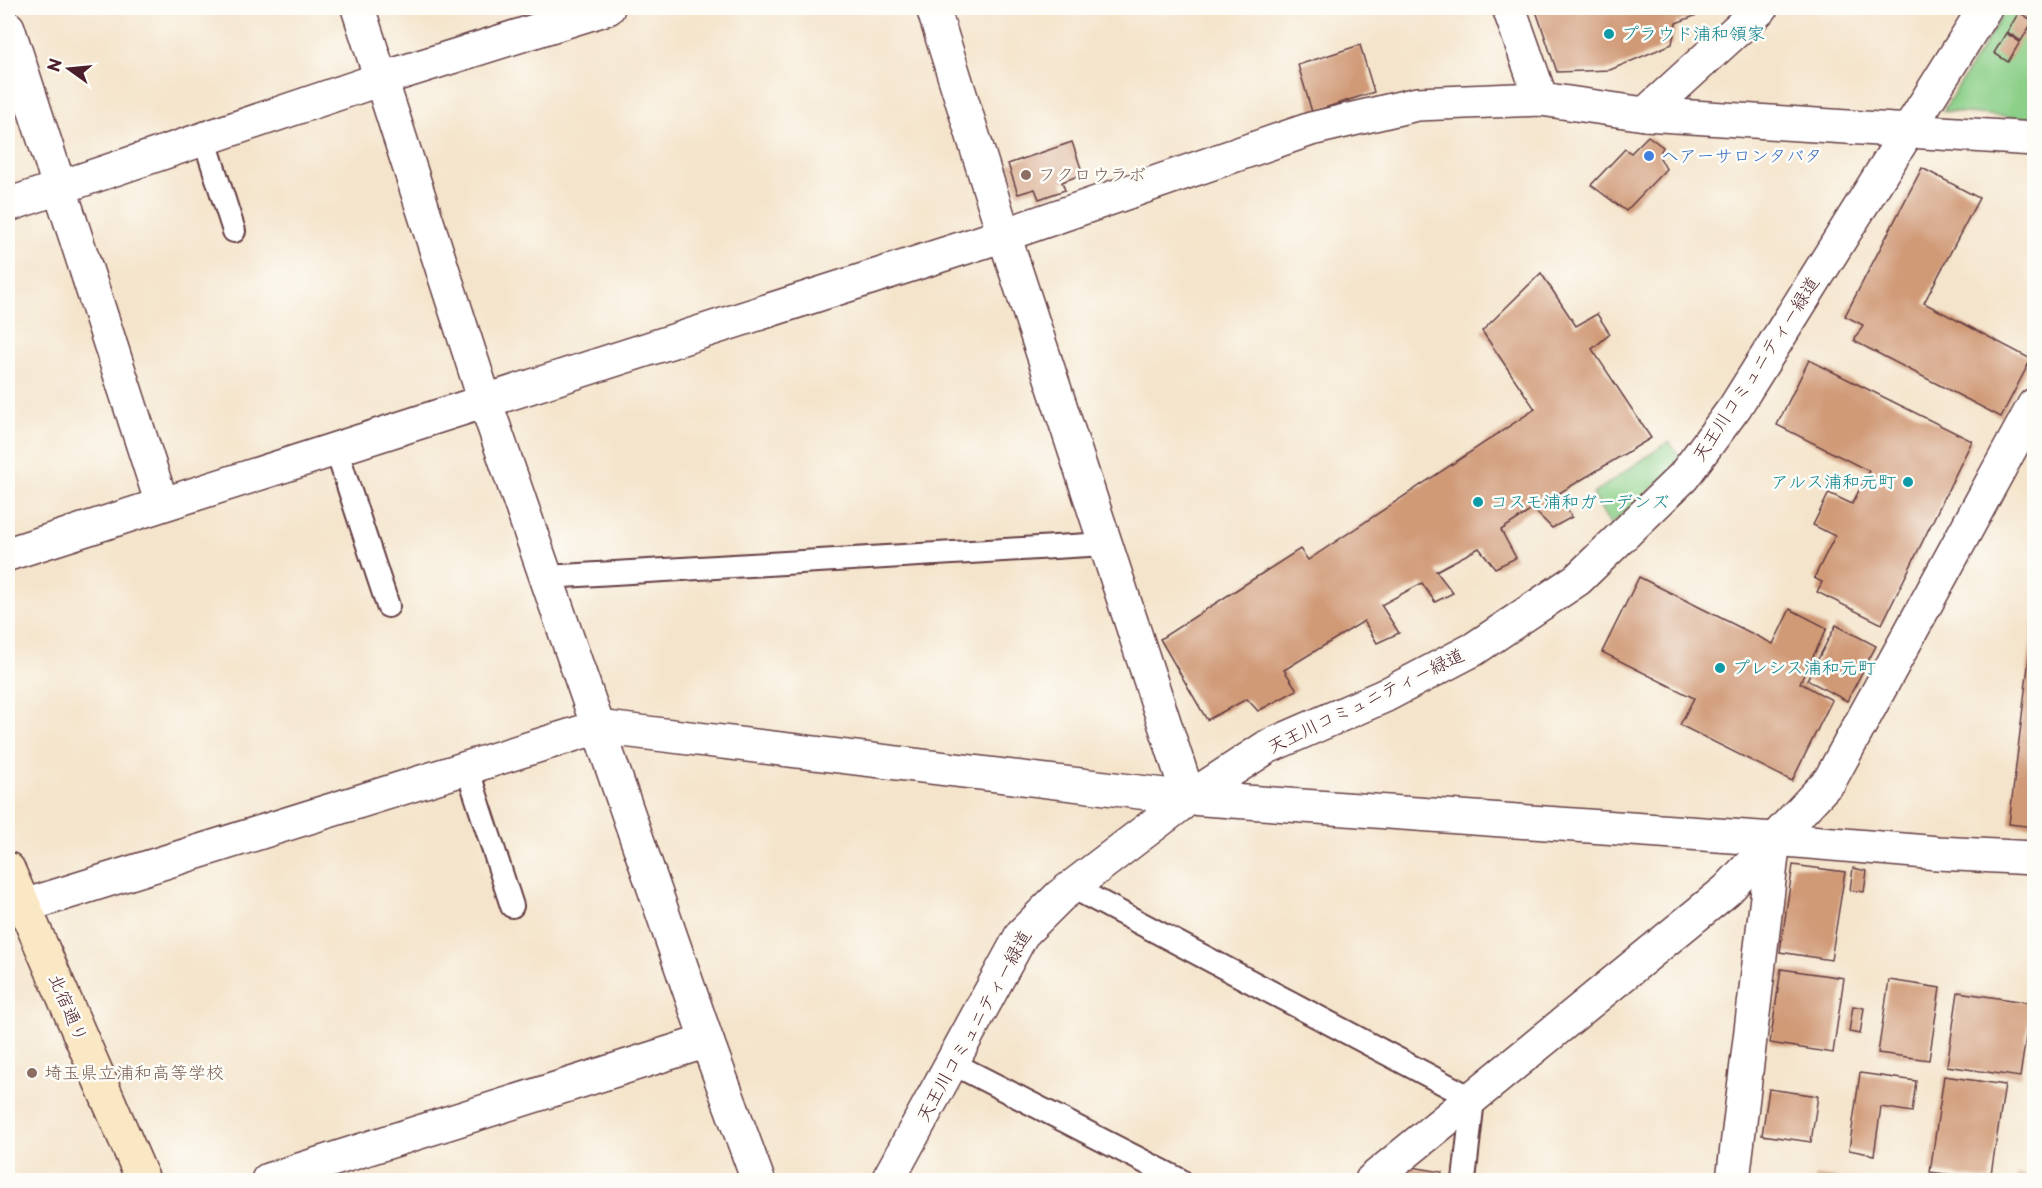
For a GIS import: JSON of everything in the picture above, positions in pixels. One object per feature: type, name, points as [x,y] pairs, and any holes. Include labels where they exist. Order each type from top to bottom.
[{"type":"street","points":[[358,8],[485,401],[707,1041],[758,1180]]},
{"type":"street","points":[[8,205],[381,78],[608,8]]},
{"type":"street","points":[[933,8],[1004,235],[1189,798]]},
{"type":"street","points":[[1509,8],[1541,99]]},
{"type":"street","points":[[1645,114],[1761,8]]},
{"type":"street","name":"天王川コミュニティー緑道","points":[[888,1180],[1022,934],[1072,887],[1189,798],[1267,747],[1384,696],[1474,649],[1578,579],[1683,477],[1722,425],[1985,8]]},
{"type":"street","points":[[8,28],[162,504]]},
{"type":"street","points":[[8,554],[1004,235],[1311,129],[1417,104],[1541,99],[1645,114],[2034,139]]},
{"type":"street","points":[[1372,1180],[1727,891],[1830,780],[2034,405]]},
{"type":"street","points":[[24,906],[598,727],[1189,798],[1774,839],[1938,853],[2034,858]]},
{"type":"street","points":[[1733,1180],[1774,839]]},
{"type":"street","name":"北宿通り","points":[[8,869],[143,1180]]},
{"type":"street","points":[[268,1180],[707,1041]]},
{"type":"lane","points":[[204,138],[234,231]]},
{"type":"lane","points":[[336,449],[388,606]]},
{"type":"lane","points":[[546,577],[1105,544]]},
{"type":"lane","points":[[467,768],[512,906]]},
{"type":"lane","points":[[1072,887],[1473,1099],[1464,1180]]},
{"type":"lane","points":[[952,1063],[1180,1180]]},
{"type":"green space","points":[[2007,8],[2034,8],[2034,119],[1943,111]]},
{"type":"green space","points":[[1668,442],[1684,461],[1610,525],[1593,494]]},
{"type":"building","name":"プラウド浦和領家","points":[[1535,8],[1709,8],[1710,10],[1676,23],[1672,44],[1610,70],[1557,72]]},
{"type":"building","points":[[2019,12],[2033,21],[2021,41],[2007,32]]},
{"type":"building","points":[[2006,33],[2020,42],[2008,62],[1994,53]]},
{"type":"building","points":[[1360,45],[1374,92],[1312,112],[1298,65]]},
{"type":"building","points":[[1648,136],[1663,147],[1659,156],[1666,169],[1626,211],[1591,185],[1625,149],[1631,153]]},
{"type":"building","points":[[1072,142],[1083,174],[1062,182],[1065,190],[1039,199],[1035,189],[1018,194],[1008,164]]},
{"type":"building","points":[[1922,168],[1979,198],[1924,303],[2031,359],[2001,417],[1854,341],[1863,325],[1845,316]]},
{"type":"building","name":"コスモ浦和ガーデンズ","points":[[1541,273],[1576,326],[1597,314],[1610,334],[1592,349],[1651,438],[1556,495],[1572,517],[1552,528],[1533,509],[1501,530],[1516,558],[1495,568],[1479,548],[1436,571],[1453,593],[1435,602],[1422,583],[1381,605],[1399,633],[1377,643],[1364,621],[1284,670],[1297,690],[1258,711],[1247,699],[1207,720],[1160,639],[1300,549],[1308,560],[1535,409],[1482,331]]},
{"type":"building","name":"アルス浦和元町","points":[[1809,360],[1972,441],[1882,624],[1817,592],[1822,582],[1814,578],[1835,536],[1813,525],[1829,493],[1852,504],[1869,471],[1777,425]]},
{"type":"building","name":"プレシス浦和元町","points":[[1639,577],[1773,644],[1790,609],[1827,628],[1800,683],[1832,700],[1792,781],[1680,725],[1694,698],[1602,652]]},
{"type":"building","points":[[2034,624],[2034,827],[2009,824]]},
{"type":"building","points":[[1836,625],[1876,646],[1847,701],[1807,680]]},
{"type":"building","points":[[1793,865],[1845,872],[1831,960],[1780,952]]},
{"type":"building","points":[[1853,868],[1867,871],[1864,892],[1850,890]]},
{"type":"building","points":[[1781,969],[1844,978],[1833,1053],[1770,1043]]},
{"type":"building","points":[[1889,980],[1940,988],[1929,1060],[1878,1053]]},
{"type":"building","points":[[1958,992],[2031,1003],[2020,1077],[1947,1066]]},
{"type":"building","points":[[1853,1006],[1864,1008],[1860,1034],[1849,1032]]},
{"type":"building","points":[[1860,1073],[1916,1081],[1912,1112],[1881,1107],[1874,1155],[1849,1150]]},
{"type":"building","points":[[1944,1076],[2005,1085],[1990,1180],[1930,1172]]},
{"type":"building","points":[[1769,1089],[1818,1096],[1811,1142],[1762,1135]]},
{"type":"building","points":[[1394,1164],[1442,1172],[1441,1180],[1391,1180]]},
{"type":"building","points":[[2017,1174],[2034,1177],[2034,1180],[2016,1180]]},
{"type":"building","points":[[1815,1175],[1841,1179],[1841,1180],[1815,1180]]},
{"type":"place","name":"プラウド浦和領家","points":[[1609,34]]},
{"type":"place","name":"ヘアーサロンタバタ","points":[[1649,156]]},
{"type":"place","name":"フクロウラボ","points":[[1026,175]]},
{"type":"place","name":"アルス浦和元町","points":[[1908,482]]},
{"type":"place","name":"コスモ浦和ガーデンズ","points":[[1478,502]]},
{"type":"place","name":"プレシス浦和元町","points":[[1720,668]]},
{"type":"place","name":"埼玉県立浦和高等学校","points":[[32,1073]]}]
